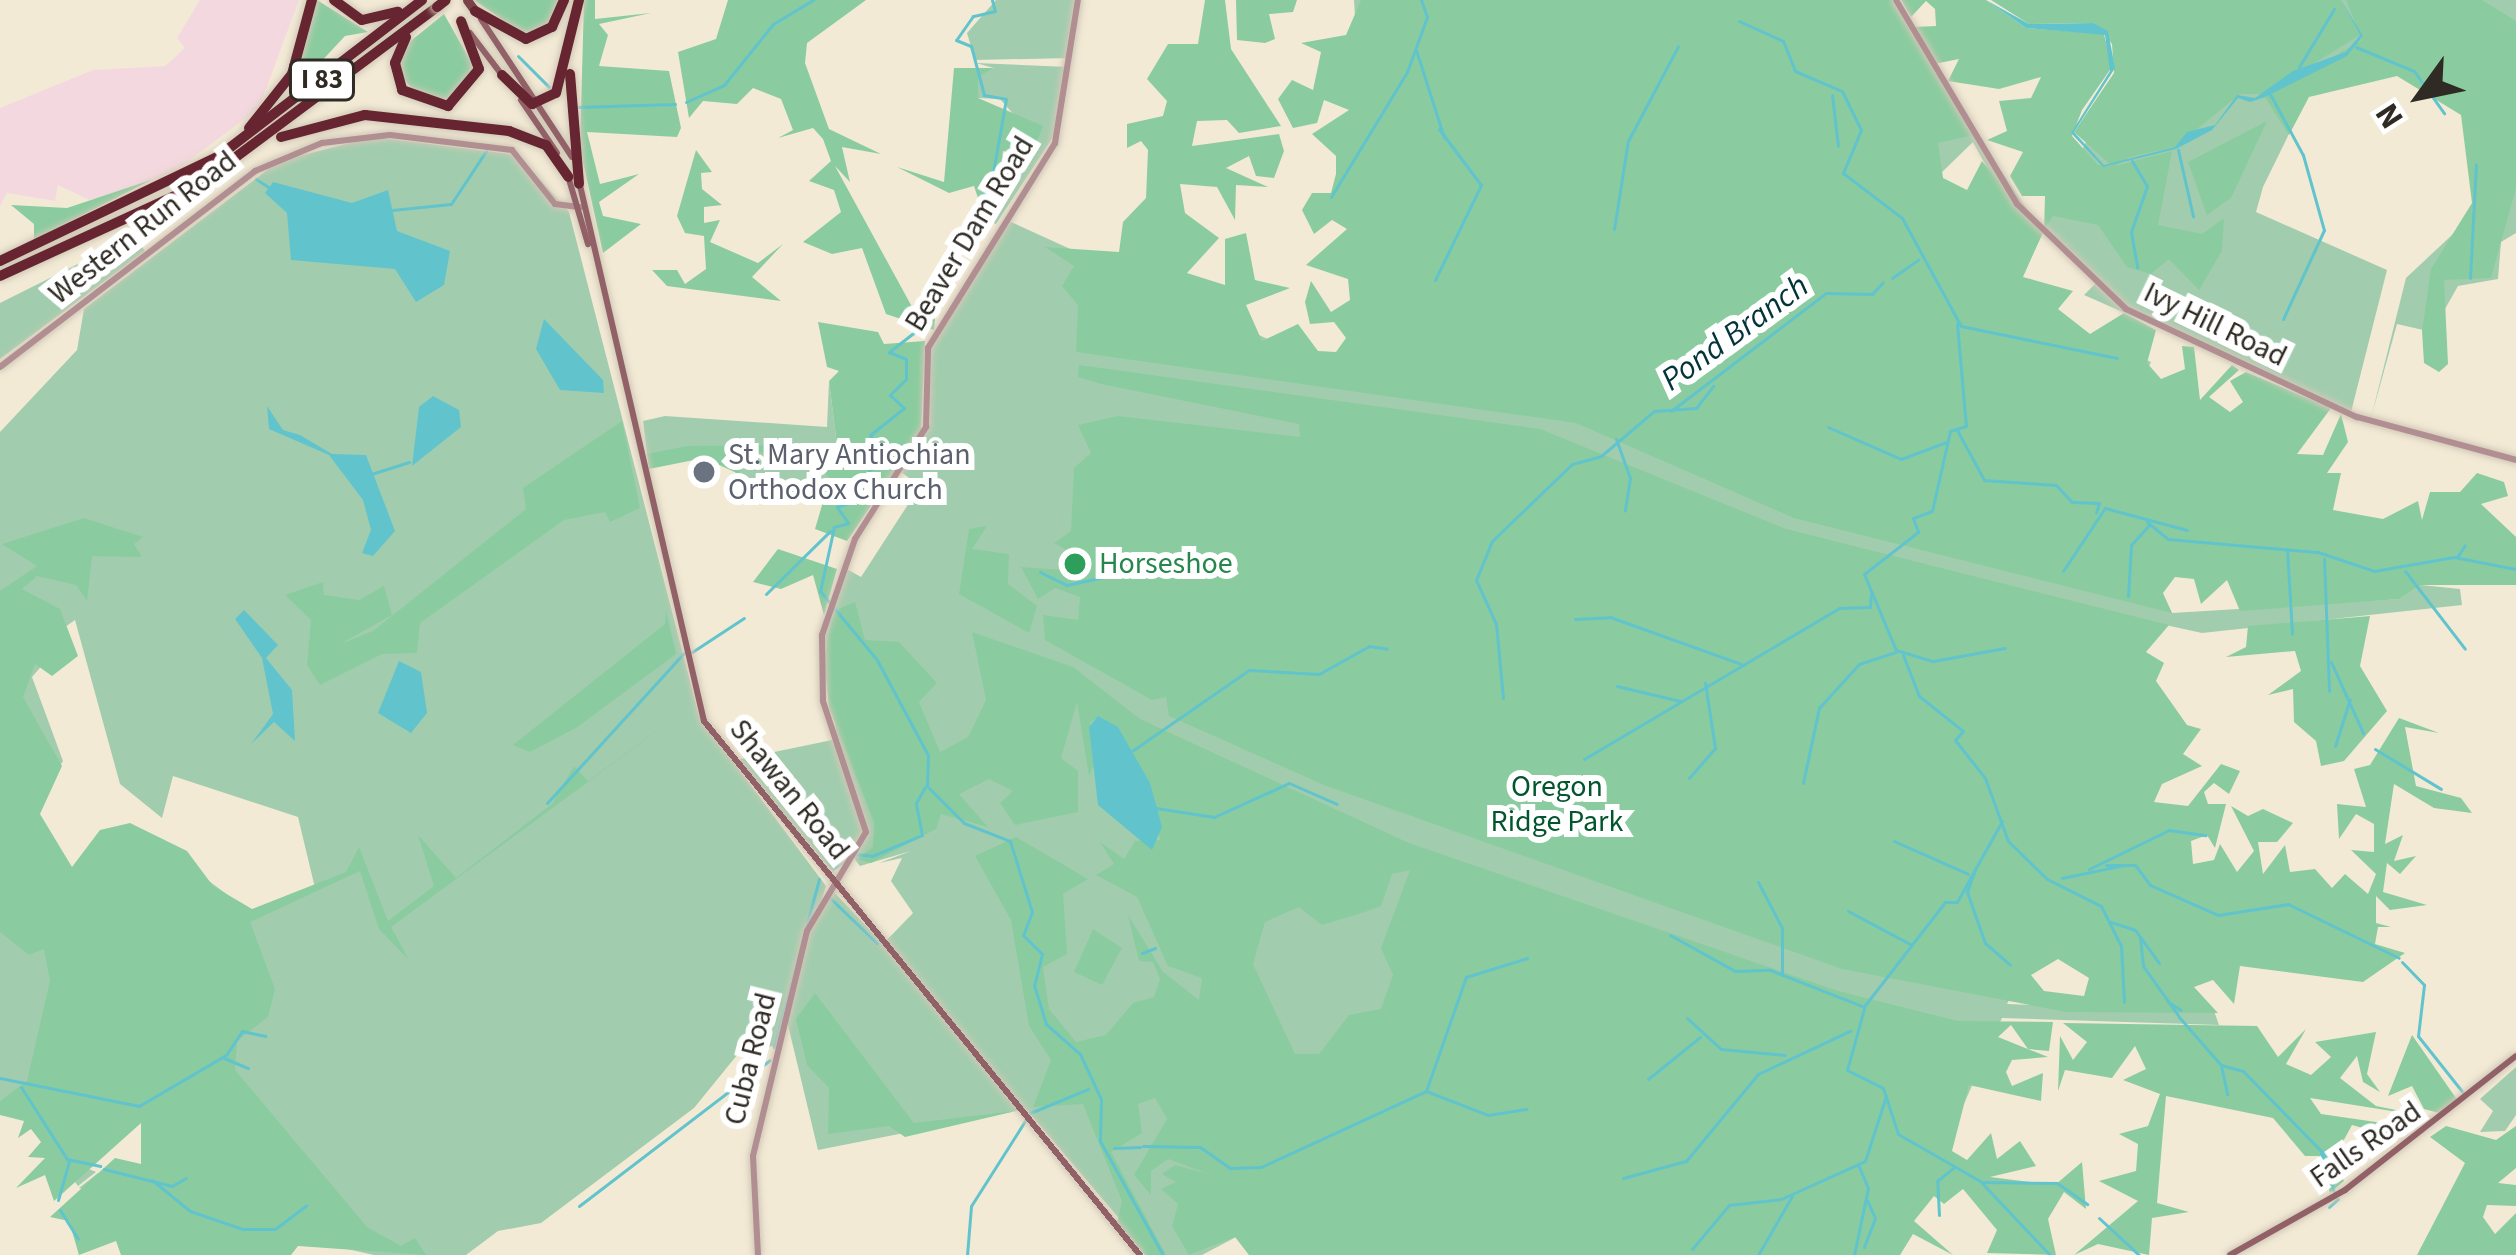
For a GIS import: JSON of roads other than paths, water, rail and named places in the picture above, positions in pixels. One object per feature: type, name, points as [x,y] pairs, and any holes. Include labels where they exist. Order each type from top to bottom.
[{"type":"highway","points":[[219,156],[285,86],[312,0]]},
{"type":"highway","points":[[334,0],[368,21],[414,2]]},
{"type":"highway","points":[[475,11],[526,39],[552,27],[564,0]]},
{"type":"highway","points":[[574,180],[571,66],[579,0]]},
{"type":"highway","name":"I 83","points":[[0,261],[219,156],[333,72],[414,2]]},
{"type":"highway","points":[[440,5],[395,63],[402,90],[425,106],[458,103],[477,80],[461,21]]},
{"type":"highway","name":"I 83","points":[[0,276],[111,231],[246,155],[440,5]]},
{"type":"highway","points":[[502,75],[532,104],[545,102],[571,66]]},
{"type":"highway","points":[[246,155],[317,122],[376,115],[527,134],[574,180]]},
{"type":"main road","name":"Shawan Road","points":[[466,0],[545,102],[590,230],[593,259]]},
{"type":"main road","name":"Shawan Road","points":[[440,5],[461,21],[574,180],[701,715],[1140,1255]]},
{"type":"main road","name":"Shawan Road","points":[[579,207],[590,230]]},
{"type":"main road","name":"Falls Road","points":[[2230,1255],[2345,1190],[2515,1058]]},
{"type":"street","name":"Beaver Dam Road","points":[[833,883],[857,854],[865,819],[821,691],[829,610],[855,539],[926,428],[932,340],[1054,143],[1078,0]]},
{"type":"street","name":"Ivy Hill Road","points":[[1896,0],[2017,205],[2126,309],[2356,416],[2516,460]]},
{"type":"street","name":"Western Run Road","points":[[0,367],[255,171],[322,143],[390,135],[512,150],[555,204],[579,207]]},
{"type":"street","name":"Cuba Road","points":[[758,1255],[756,1136],[807,931],[833,883]]},
{"type":"water","points":[[1986,0],[2029,24],[2093,23],[2108,31],[2115,68],[2074,132],[2104,165],[2175,147],[2187,132],[2215,125],[2237,95],[2255,98],[2293,71],[2346,52],[2360,35],[2341,0],[2363,36],[2347,56],[2265,97],[2250,102],[2238,98],[2212,130],[2176,149],[2103,167],[2071,133],[2110,71],[2105,35],[2026,28]]},
{"type":"water","points":[[273,182],[352,203],[388,190],[397,231],[450,251],[444,285],[416,302],[395,269],[291,260],[287,213],[265,193]]},
{"type":"water","points":[[544,319],[603,380],[604,393],[560,390],[536,349]]},
{"type":"water","points":[[433,396],[459,410],[461,427],[412,466],[419,407]]},
{"type":"water","points":[[267,406],[283,430],[332,454],[366,455],[395,531],[373,556],[362,553],[371,530],[363,500],[329,455],[269,429]]},
{"type":"water","points":[[244,610],[278,645],[266,658],[292,690],[295,741],[274,722],[251,744],[273,714],[262,658],[235,619]]},
{"type":"water","points":[[399,661],[421,672],[427,713],[411,733],[378,713]]},
{"type":"water","points":[[1098,716],[1118,727],[1150,783],[1162,827],[1152,850],[1098,805],[1089,727]]},
{"type":"waterway","points":[[686,102],[724,85],[773,24],[813,0]]},
{"type":"waterway","points":[[992,0],[995,11],[973,16],[956,40],[971,46],[984,95],[1006,99],[993,173],[921,327],[889,352],[906,359],[906,379],[890,395],[904,408],[870,435],[879,450],[855,501],[837,507],[848,523],[834,527],[820,591],[877,660],[928,755],[927,786],[964,823],[1010,841],[1032,912],[1023,935],[1042,954],[1034,985],[1046,1024],[1080,1054],[1101,1099],[1100,1141],[1163,1255]]},
{"type":"waterway","points":[[1331,197],[1407,72],[1427,17],[1421,0]]},
{"type":"waterway","points":[[2299,67],[2334,9]]},
{"type":"waterway","points":[[1739,21],[1783,41],[1795,71],[1842,91],[1861,130],[1843,173],[1902,218],[1961,326],[2117,358]]},
{"type":"waterway","points":[[1614,229],[1628,141],[1678,46]]},
{"type":"waterway","points":[[2356,47],[2414,71],[2444,113]]},
{"type":"waterway","points":[[1416,50],[1444,138]]},
{"type":"waterway","points":[[518,56],[550,88]]},
{"type":"waterway","points":[[2270,94],[2303,155],[2324,230],[2283,319]]},
{"type":"waterway","points":[[1832,95],[1838,146]]},
{"type":"waterway","points":[[578,107],[675,104]]},
{"type":"waterway","points":[[1435,280],[1481,185],[1439,129]]},
{"type":"waterway","points":[[2178,150],[2193,216]]},
{"type":"waterway","points":[[392,210],[451,204],[486,151]]},
{"type":"waterway","points":[[2132,161],[2147,186],[2131,232],[2137,267]]},
{"type":"waterway","points":[[2470,278],[2476,164]]},
{"type":"waterway","points":[[256,179],[270,188]]},
{"type":"waterway","name":"Pond Branch","points":[[1892,278],[1918,260]]},
{"type":"waterway","name":"Pond Branch","points":[[1671,411],[1826,293],[1872,294],[1883,282]]},
{"type":"waterway","points":[[1957,324],[1966,426],[1950,431],[1932,511],[1913,518],[1918,532],[1864,574],[1896,650],[1933,661],[2005,648]]},
{"type":"waterway","name":"Pond Branch","points":[[1503,698],[1496,624],[1476,580],[1492,541],[1572,464],[1601,456],[1654,411],[1696,408],[1713,386]]},
{"type":"waterway","points":[[1828,427],[1901,459],[1946,442]]},
{"type":"waterway","points":[[1957,430],[1984,480],[2056,485],[2072,502],[2099,503],[2096,513]]},
{"type":"waterway","points":[[1616,439],[1630,478],[1625,511]]},
{"type":"waterway","points":[[881,450],[899,464]]},
{"type":"waterway","points":[[368,475],[409,462]]},
{"type":"waterway","points":[[2063,571],[2105,508],[2187,530]]},
{"type":"waterway","points":[[2147,522],[2168,539],[2318,552],[2374,571],[2454,557],[2516,569]]},
{"type":"waterway","points":[[2128,596],[2131,545],[2149,525]]},
{"type":"waterway","points":[[766,594],[830,531]]},
{"type":"waterway","points":[[2457,557],[2465,545]]},
{"type":"waterway","points":[[2287,549],[2292,634]]},
{"type":"waterway","points":[[2324,559],[2329,691]]},
{"type":"waterway","points":[[1040,572],[1067,585],[1150,567]]},
{"type":"waterway","points":[[2405,571],[2465,649]]},
{"type":"waterway","points":[[1584,759],[1839,608],[1870,607],[1871,594]]},
{"type":"waterway","points":[[1575,619],[1610,617],[1744,665]]},
{"type":"waterway","points":[[692,652],[744,618]]},
{"type":"waterway","points":[[1129,753],[1249,670],[1319,674],[1369,646],[1387,649]]},
{"type":"waterway","points":[[1803,783],[1819,708],[1859,664],[1896,652]]},
{"type":"waterway","points":[[547,803],[684,653]]},
{"type":"waterway","points":[[1903,655],[1919,696],[1963,731],[1955,740],[1985,778],[2008,841],[2047,879],[2101,906],[2121,946],[2124,1002]]},
{"type":"waterway","points":[[2331,662],[2363,733]]},
{"type":"waterway","points":[[1689,778],[1715,748],[1705,683]]},
{"type":"waterway","points":[[1617,686],[1680,701]]},
{"type":"waterway","points":[[2335,746],[2350,699]]},
{"type":"waterway","points":[[2375,749],[2441,789]]},
{"type":"waterway","points":[[1156,808],[1214,817],[1289,783],[1337,804]]},
{"type":"waterway","points":[[835,866],[845,853],[872,856],[922,835],[916,803],[925,787]]},
{"type":"waterway","points":[[2002,821],[1957,902],[1945,902],[1865,1005],[1847,1070],[1883,1088],[1898,1134],[1980,1181],[2050,1255]]},
{"type":"waterway","points":[[2089,869],[2169,830],[2206,835]]},
{"type":"waterway","points":[[1894,841],[1968,874]]},
{"type":"waterway","points":[[2106,865],[2135,865],[2150,885],[2218,915],[2288,904],[2399,958]]},
{"type":"waterway","points":[[2062,878],[2124,865]]},
{"type":"waterway","points":[[1976,867],[1967,892],[1985,943],[2010,965]]},
{"type":"waterway","points":[[774,1047],[819,879]]},
{"type":"waterway","points":[[1758,882],[1782,928],[1782,975]]},
{"type":"waterway","points":[[830,898],[877,943]]},
{"type":"waterway","points":[[1848,911],[1910,944]]},
{"type":"waterway","points":[[2111,922],[2135,930],[2159,963]]},
{"type":"waterway","points":[[1670,935],[1735,971],[1770,970],[1862,1006]]},
{"type":"waterway","points":[[2140,937],[2143,966],[2178,1015]]},
{"type":"waterway","points":[[1142,953],[1155,948]]},
{"type":"waterway","points":[[1426,1091],[1466,977],[1527,958]]},
{"type":"waterway","points":[[2402,962],[2424,985],[2418,1036],[2465,1095]]},
{"type":"waterway","points":[[2168,1002],[2181,1010]]},
{"type":"waterway","points":[[2179,1017],[2221,1065],[2227,1094]]},
{"type":"waterway","points":[[1687,1018],[1721,1049],[1785,1055]]},
{"type":"waterway","points":[[0,1078],[139,1106],[226,1055],[242,1031],[265,1036]]},
{"type":"waterway","points":[[1623,1178],[1686,1161],[1758,1074],[1850,1031]]},
{"type":"waterway","points":[[1648,1079],[1700,1037]]},
{"type":"waterway","points":[[224,1058],[248,1068]]},
{"type":"waterway","points":[[579,1206],[770,1060]]},
{"type":"waterway","points":[[2221,1065],[2243,1071],[2326,1156]]},
{"type":"waterway","points":[[21,1087],[67,1159],[100,1166]]},
{"type":"waterway","points":[[1030,1113],[1088,1089]]},
{"type":"waterway","points":[[1143,1146],[1200,1147],[1230,1168],[1261,1167],[1426,1091],[1488,1115],[1527,1109]]},
{"type":"waterway","points":[[1692,1249],[1729,1205],[1781,1199],[1865,1161],[1886,1096]]},
{"type":"waterway","points":[[967,1255],[971,1206],[1025,1121]]},
{"type":"waterway","points":[[1114,1148],[1140,1147]]},
{"type":"waterway","points":[[2321,1153],[2334,1192]]},
{"type":"waterway","points":[[58,1200],[69,1161]]},
{"type":"waterway","points":[[1854,1255],[1868,1188],[1858,1165]]},
{"type":"waterway","points":[[1939,1215],[1937,1181],[1954,1167]]},
{"type":"waterway","points":[[104,1169],[172,1186],[186,1178]]},
{"type":"waterway","points":[[152,1180],[190,1211],[243,1229],[275,1229],[306,1206]]},
{"type":"waterway","points":[[1984,1182],[2057,1183],[2087,1204]]},
{"type":"waterway","points":[[1758,1255],[1792,1196]]},
{"type":"waterway","points":[[2329,1207],[2338,1199]]},
{"type":"waterway","points":[[1864,1247],[1875,1218],[1867,1200]]},
{"type":"waterway","points":[[60,1210],[78,1239]]},
{"type":"waterway","points":[[2099,1218],[2139,1255]]},
{"type":"place","name":"St. Mary Antiochian Orthodox Church","points":[[704,472]]},
{"type":"place","name":"Horseshoe","points":[[1075,564]]},
{"type":"park label","name":"Oregon Ridge Park","points":[[1557,804]]}]
